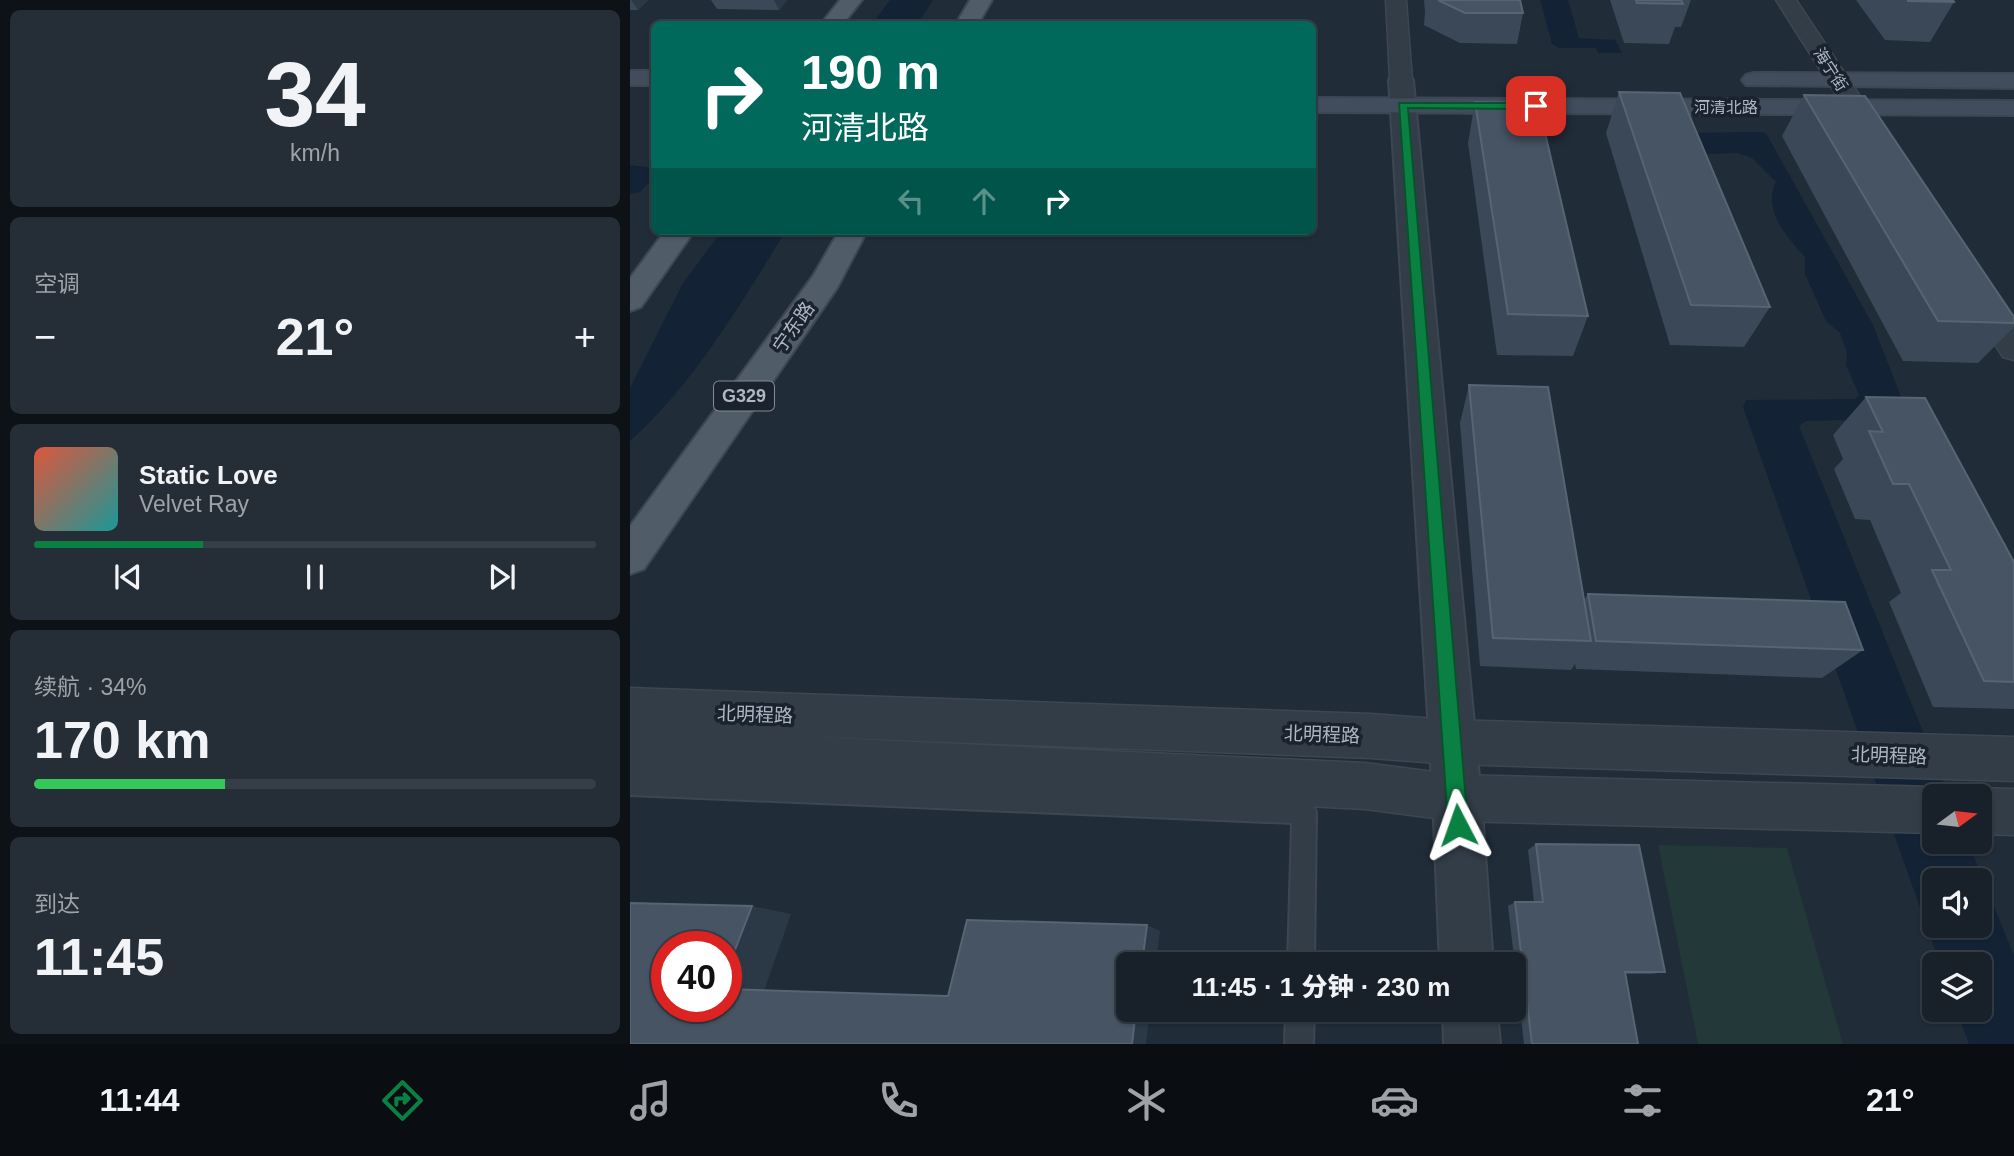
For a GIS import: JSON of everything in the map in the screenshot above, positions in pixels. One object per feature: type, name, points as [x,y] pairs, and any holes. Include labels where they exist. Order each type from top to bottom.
[{"type":"main road","points":[[834,21],[851,0]]},
{"type":"main road","points":[[969,21],[981,0]]},
{"type":"main road","points":[[630,78],[651,78]]},
{"type":"main road","name":"河清北路","points":[[1728,80],[2014,81]]},
{"type":"main road","name":"河清北路","points":[[1316,104],[1402,86],[1856,108],[2014,108]]},
{"type":"main road","points":[[630,300],[677,235]]},
{"type":"main road","name":"宁东路","points":[[630,557],[826,281],[851,235]]},
{"type":"street","points":[[1396,0],[1466,952]]},
{"type":"street","name":"海宁街","points":[[1786,0],[1886,153]]},
{"type":"street","points":[[1967,279],[2014,349]]},
{"type":"street","name":"北明程路","points":[[630,709],[1371,736],[1450,742],[2014,759]]},
{"type":"street","points":[[630,750],[1365,786],[1457,798],[1922,810]]},
{"type":"street","points":[[1992,811],[2014,812]]},
{"type":"street","points":[[1470,1022],[1472,1044]]},
{"type":"lane","points":[[630,783],[1304,813],[1301,952]]},
{"type":"lane","points":[[1299,1044],[1300,1022]]},
{"type":"green space","points":[[1658,845],[1787,848],[1843,1044],[1698,1044]]},
{"type":"water","points":[[890,0],[933,0],[919,21],[874,21]]},
{"type":"water","points":[[1540,0],[1568,0],[1579,38],[1615,40],[1622,53],[1598,53],[1596,48],[1559,48],[1552,44]]},
{"type":"water","points":[[1763,132],[1767,135],[1873,325],[1907,412],[1881,419],[1806,421],[1799,426],[1944,784],[1922,784],[1922,854],[1973,854],[1978,868],[1922,868],[1922,913],[1743,407],[1746,400],[1855,399],[1859,395],[1846,365],[1847,353],[1840,333],[1826,321],[1805,274],[1805,257],[1784,232],[1774,213],[1772,192],[1776,182],[1752,158],[1737,153],[1680,155],[1669,133]]},
{"type":"water","points":[[630,165],[651,168],[651,180],[640,192],[630,194]]},
{"type":"water","points":[[719,235],[783,235],[696,368],[630,441],[630,388],[683,283]]},
{"type":"water","points":[[1992,901],[2014,956],[2014,1044],[1969,1044],[1961,1022],[1992,1022],[1992,952],[1936,952],[1931,938],[1992,938]]},
{"type":"building","points":[[1438,0],[1520,0],[1523,13],[1465,13]]},
{"type":"building","points":[[1636,0],[1681,0],[1683,4],[1637,3]]},
{"type":"building","points":[[1953,0],[1954,2],[1908,1]]},
{"type":"building","points":[[1619,92],[1680,93],[1770,307],[1691,305]]},
{"type":"building","points":[[1804,95],[1865,96],[2014,317],[2014,323],[1938,321]]},
{"type":"building","points":[[1475,102],[1538,103],[1588,316],[1508,314]]},
{"type":"building","points":[[1469,385],[1548,387],[1591,641],[1493,638]]},
{"type":"building","points":[[1866,397],[1925,398],[2014,562],[2014,682],[1984,681],[1932,570],[1951,570],[1909,484],[1893,484],[1869,431],[1883,432]]},
{"type":"building","points":[[1588,594],[1845,602],[1863,650],[1596,641]]},
{"type":"building","points":[[1536,844],[1639,845],[1665,972],[1625,972],[1638,1044],[1532,1044],[1526,994],[1526,952],[1521,952],[1515,902],[1543,902]]},
{"type":"building","points":[[630,903],[752,906],[742,932],[651,931],[651,1022],[742,1022],[742,990],[948,996],[967,920],[1147,925],[1144,952],[1116,952],[1116,1022],[1135,1022],[1132,1044],[630,1044]]},
{"type":"route","points":[[1458,825],[1402,105],[1536,106]]}]
